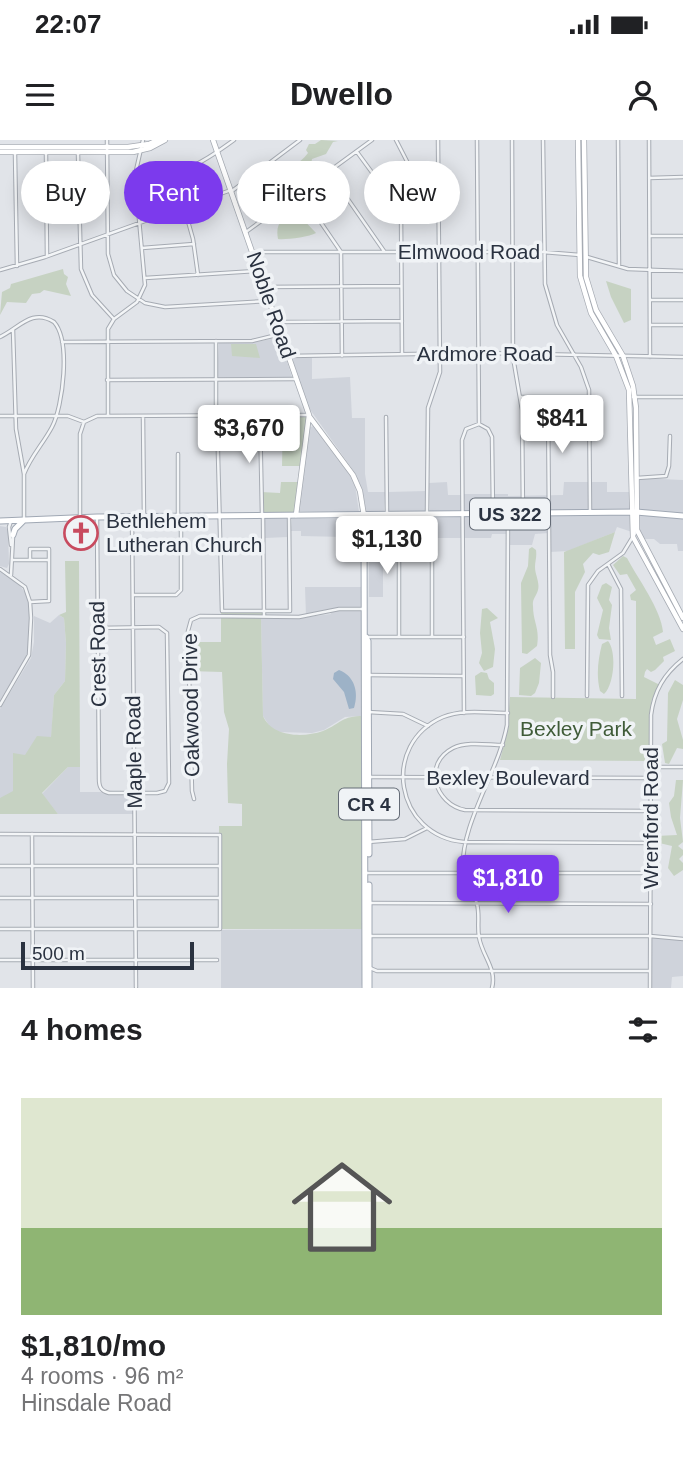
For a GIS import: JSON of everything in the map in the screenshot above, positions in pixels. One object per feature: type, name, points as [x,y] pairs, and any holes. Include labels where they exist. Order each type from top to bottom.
[{"type":"main road","name":"US 322","points":[[0,521],[97,517],[634,512],[683,516]]},
{"type":"main road","name":"CR 4","points":[[364,516],[367,988]]},
{"type":"main road","points":[[13,535],[24,520]]},
{"type":"main road","name":"CR 4","points":[[367,936],[367,988]]},
{"type":"street","points":[[44,140],[47,256]]},
{"type":"street","points":[[78,140],[80,264],[95,299],[114,319]]},
{"type":"street","points":[[107,140],[109,260],[114,275],[127,291],[152,306],[165,307],[270,301]]},
{"type":"street","points":[[142,146],[158,140]]},
{"type":"street","points":[[0,150],[107,149],[142,146],[165,140]]},
{"type":"street","name":"Noble Road","points":[[213,140],[309,415],[292,515]]},
{"type":"street","points":[[204,161],[234,140]]},
{"type":"street","points":[[223,193],[232,190],[300,140]]},
{"type":"street","points":[[364,140],[368,143]]},
{"type":"street","points":[[344,161],[372,140]]},
{"type":"street","points":[[396,140],[407,161]]},
{"type":"street","points":[[438,140],[439,161]]},
{"type":"street","points":[[477,140],[479,424]]},
{"type":"street","points":[[512,140],[513,354],[514,372],[521,397],[523,514]]},
{"type":"street","points":[[543,140],[543,252],[548,299],[557,325],[585,376],[590,397],[590,513]]},
{"type":"street","points":[[578,140],[581,255],[592,303],[623,356],[633,397],[637,478],[633,537],[683,629]]},
{"type":"street","points":[[584,140],[580,276],[586,301],[617,356],[633,397],[634,512],[637,530],[683,618]]},
{"type":"street","points":[[618,140],[619,267]]},
{"type":"street","points":[[649,140],[650,357]]},
{"type":"street","points":[[15,150],[16,266]]},
{"type":"street","points":[[357,152],[401,212],[402,355]]},
{"type":"street","points":[[649,178],[683,177]]},
{"type":"street","points":[[350,202],[384,251]]},
{"type":"street","points":[[0,270],[137,224]]},
{"type":"street","points":[[107,415],[108,330],[114,319],[138,300],[145,278],[140,224]]},
{"type":"street","points":[[189,224],[198,275]]},
{"type":"street","points":[[246,232],[257,224]]},
{"type":"street","points":[[322,224],[341,251],[342,356]]},
{"type":"street","points":[[432,637],[427,417],[439,377],[439,224]]},
{"type":"street","points":[[650,236],[683,236]]},
{"type":"street","points":[[142,248],[194,244]]},
{"type":"street","name":"Elmwood Road","points":[[253,252],[543,252],[581,255],[619,267],[683,271]]},
{"type":"street","points":[[145,278],[259,271]]},
{"type":"street","points":[[265,287],[401,286]]},
{"type":"street","points":[[650,300],[683,300]]},
{"type":"street","points":[[0,337],[29,318],[45,317],[58,326],[62,341],[62,383],[57,416],[24,474]]},
{"type":"street","points":[[276,322],[402,321]]},
{"type":"street","points":[[650,325],[683,325]]},
{"type":"street","points":[[13,330],[15,416],[24,474],[24,520]]},
{"type":"street","points":[[62,341],[257,341],[281,334]]},
{"type":"street","points":[[216,341],[222,611],[290,611],[292,515]]},
{"type":"street","name":"Ardmore Road","points":[[288,356],[478,353],[683,357]]},
{"type":"street","points":[[107,380],[296,379]]},
{"type":"street","points":[[521,397],[590,397]]},
{"type":"street","points":[[548,397],[550,655],[553,696]]},
{"type":"street","points":[[633,397],[683,397]]},
{"type":"street","points":[[80,518],[80,434],[84,422],[93,416],[107,415],[309,415],[353,475],[360,491],[364,516]]},
{"type":"street","points":[[260,415],[264,613]]},
{"type":"street","points":[[0,416],[72,417],[84,422]]},
{"type":"street","points":[[143,416],[144,517]]},
{"type":"street","points":[[386,417],[387,515]]},
{"type":"street","points":[[464,713],[463,436],[468,428],[479,424],[488,429],[492,437],[493,514]]},
{"type":"street","points":[[307,428],[317,426]]},
{"type":"street","points":[[637,478],[660,478],[669,472],[670,436]]},
{"type":"street","points":[[133,595],[176,594],[181,590],[178,454]]},
{"type":"street","points":[[22,462],[29,463]]},
{"type":"street","points":[[492,988],[493,971],[479,937],[477,903],[463,873],[467,842],[476,810],[503,745],[508,713],[508,514]]},
{"type":"street","points":[[399,515],[399,637]]},
{"type":"street","name":"Crest Road","points":[[97,517],[99,779],[102,790],[134,793]]},
{"type":"street","name":"Maple Road","points":[[132,517],[136,987]]},
{"type":"street","points":[[11,521],[11,575]]},
{"type":"street","points":[[11,521],[9,527],[12,547]]},
{"type":"street","points":[[587,696],[587,588],[594,574],[623,553],[637,530]]},
{"type":"street","points":[[30,560],[30,549],[49,549],[49,601],[30,602]]},
{"type":"street","points":[[12,560],[49,560]]},
{"type":"street","points":[[608,564],[621,589],[622,696]]},
{"type":"street","points":[[0,569],[25,587],[30,602],[29,655],[0,705]]},
{"type":"street","name":"Oakwood Drive","points":[[194,799],[189,623],[200,616],[264,613],[299,617],[339,609],[366,609]]},
{"type":"street","points":[[98,628],[159,627],[167,633],[169,783],[164,791],[134,793]]},
{"type":"street","points":[[366,637],[464,637]]},
{"type":"street","name":"Wrenford Road","points":[[650,988],[651,715],[654,698],[664,677],[683,659]]},
{"type":"street","points":[[366,675],[464,676]]},
{"type":"street","points":[[366,712],[404,714],[428,726]]},
{"type":"street","points":[[508,713],[449,715],[428,726],[418,736],[408,751],[403,777],[405,795],[411,808],[427,828],[446,838],[467,842],[650,843]]},
{"type":"street","points":[[503,745],[464,744],[453,748],[439,761],[435,777],[438,790],[447,803],[461,809],[476,810],[651,811]]},
{"type":"street","points":[[651,767],[683,767]]},
{"type":"street","name":"Bexley Boulevard","points":[[367,777],[651,778]]},
{"type":"street","points":[[367,842],[405,839],[427,828]]},
{"type":"street","points":[[0,834],[220,835],[220,929],[0,929]]},
{"type":"street","points":[[32,834],[33,988]]},
{"type":"street","points":[[0,866],[220,866]]},
{"type":"street","points":[[367,873],[650,873]]},
{"type":"street","points":[[0,898],[220,898]]},
{"type":"street","points":[[367,903],[650,904]]},
{"type":"street","points":[[367,936],[683,938]]},
{"type":"street","points":[[0,960],[217,960]]},
{"type":"street","points":[[369,965],[377,971]]},
{"type":"street","points":[[368,977],[377,971],[650,971]]},
{"type":"shaded area","points":[[276,338],[280,340],[292,377],[217,377],[219,343],[256,342]]},
{"type":"shaded area","points":[[292,358],[312,358],[312,379],[350,377],[352,418],[365,418],[365,474],[368,492],[385,492],[384,512],[366,511],[362,489],[355,473],[309,408]]},
{"type":"shaded area","points":[[313,426],[357,483],[355,485],[359,512],[299,511],[309,428]]},
{"type":"shaded area","points":[[637,478],[683,480],[683,551],[678,551],[677,544],[660,544],[654,539],[640,539]]},
{"type":"shaded area","points":[[447,482],[448,495],[461,495],[461,510],[430,512],[429,483]]},
{"type":"shaded area","points":[[564,482],[607,482],[607,492],[632,492],[632,532],[617,527],[615,532],[568,551],[550,552],[549,533],[535,534],[532,545],[508,545],[508,534],[492,534],[491,538],[464,538],[464,514],[493,514],[493,494],[563,495]]},
{"type":"shaded area","points":[[426,491],[426,511],[388,512],[388,492]]},
{"type":"shaded area","points":[[464,494],[491,494],[491,510],[465,511]]},
{"type":"shaded area","points":[[460,517],[463,538],[433,538],[434,518]]},
{"type":"shaded area","points":[[428,518],[430,527],[418,528],[418,539],[398,539],[398,544],[383,544],[383,597],[369,597],[369,519]]},
{"type":"shaded area","points":[[265,519],[287,519],[288,537],[265,538]]},
{"type":"shaded area","points":[[292,519],[359,519],[362,521],[362,542],[346,542],[344,537],[301,536],[301,531],[291,531]]},
{"type":"shaded area","points":[[0,526],[6,527],[8,532],[7,568],[0,566]]},
{"type":"shaded area","points":[[0,572],[18,583],[26,594],[29,607],[29,648],[26,658],[0,700]]},
{"type":"shaded area","points":[[305,587],[366,587],[362,716],[345,717],[324,730],[312,733],[279,732],[272,730],[263,716],[261,616],[300,618],[331,614],[330,611],[306,616]]},
{"type":"shaded area","points":[[59,615],[64,618],[65,681],[54,695],[50,759],[13,805],[0,805],[0,709],[31,658],[34,616],[50,623]]},
{"type":"shaded area","points":[[68,767],[80,767],[80,792],[102,790],[134,793],[135,814],[58,814],[42,794]]},
{"type":"shaded area","points":[[363,929],[361,988],[221,988],[221,930]]},
{"type":"shaded area","points":[[650,936],[683,939],[683,976],[672,977],[671,988],[650,988]]},
{"type":"green space","points":[[321,140],[338,141],[333,142],[326,154],[312,161],[300,161],[308,153],[306,150],[309,144]]},
{"type":"green space","points":[[307,224],[316,233],[278,239],[279,225]]},
{"type":"green space","points":[[63,269],[68,277],[66,284],[71,296],[44,290],[32,294],[26,303],[7,302],[0,315],[2,292],[10,288],[11,284]]},
{"type":"green space","points":[[606,281],[631,289],[631,320],[624,323]]},
{"type":"green space","points":[[231,344],[256,344],[260,358],[232,356]]},
{"type":"green space","points":[[283,414],[308,414],[302,466],[282,466]]},
{"type":"green space","points":[[281,482],[300,482],[296,515],[262,515],[261,492],[280,493]]},
{"type":"green space","points":[[615,532],[609,552],[599,555],[593,553],[583,564],[585,572],[575,592],[575,649],[565,649],[564,552]]},
{"type":"green space","points":[[532,547],[536,550],[538,590],[533,604],[538,640],[537,646],[527,654],[522,653],[521,583],[528,566],[529,549]]},
{"type":"green space","name":"Bexley Park","points":[[623,556],[627,558],[658,614],[663,632],[653,637],[656,645],[670,639],[675,651],[663,657],[664,661],[655,670],[651,672],[647,669],[645,672],[644,677],[660,685],[652,699],[650,711],[649,761],[500,760],[507,733],[510,697],[636,699],[636,601],[631,600],[630,595],[636,590],[627,574],[620,575],[613,565]]},
{"type":"green space","points":[[65,561],[79,561],[80,767],[68,767],[42,793],[58,814],[0,814],[0,798],[13,791],[13,753],[25,755],[37,736],[51,737],[54,695],[65,681],[64,618],[59,615],[66,612]]},
{"type":"green space","points":[[606,583],[612,587],[609,600],[612,605],[609,628],[611,640],[599,639],[597,635],[603,610],[597,598],[602,585]]},
{"type":"green space","points":[[487,608],[498,618],[490,622],[495,649],[493,667],[484,671],[479,663],[482,653],[480,633],[482,609]]},
{"type":"green space","points":[[221,610],[264,611],[261,616],[263,716],[273,728],[289,734],[306,735],[323,731],[346,719],[364,716],[365,929],[220,929],[219,826],[242,826],[242,804],[228,803],[229,729],[224,712],[222,672],[188,671],[188,642],[221,642]]},
{"type":"green space","points":[[608,641],[613,653],[613,668],[604,694],[600,691],[598,668],[602,644]]},
{"type":"green space","points":[[535,658],[541,663],[535,693],[531,696],[519,695],[520,668]]},
{"type":"green space","points":[[481,672],[487,673],[494,683],[494,694],[491,696],[476,695],[475,676]]},
{"type":"green space","points":[[675,680],[683,685],[683,700],[677,719],[683,749],[677,748],[669,764],[665,763],[662,744],[667,741],[668,693]]},
{"type":"green space","points":[[676,780],[683,780],[680,818],[683,842],[678,846],[683,850],[679,859],[683,863],[683,870],[674,876],[668,868],[672,846],[655,842],[656,836],[677,835],[669,803],[674,796]]},
{"type":"water","points":[[339,670],[349,676],[354,686],[354,708],[349,709],[344,692],[333,679],[334,673]]},
{"type":"place","name":"Bethlehem Lutheran Church","points":[[81,533]]}]
